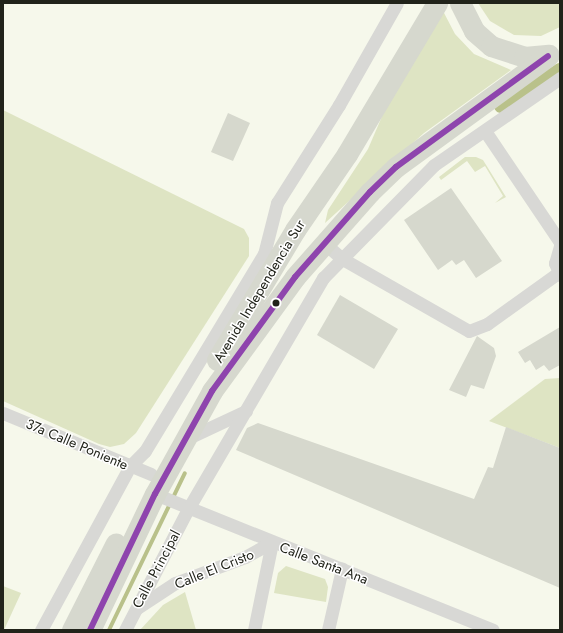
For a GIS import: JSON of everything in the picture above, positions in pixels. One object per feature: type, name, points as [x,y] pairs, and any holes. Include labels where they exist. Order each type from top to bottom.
[{"type":"highway","name":"Avenida Independencia Sur","points":[[72,630],[151,474],[295,230],[347,154],[376,102],[437,3]]},
{"type":"highway","points":[[460,3],[474,31],[491,46],[513,56],[554,53]]},
{"type":"highway","name":"Avenida Independencia Sur","points":[[90,630],[155,494],[185,440],[242,346],[324,243],[385,177],[446,128],[554,53]]},
{"type":"highway","points":[[324,243],[316,237],[317,221],[364,144],[376,102]]},
{"type":"street","points":[[41,630],[130,466],[145,451],[264,254],[277,203],[339,105],[398,3]]},
{"type":"street","name":"Calle Principal","points":[[125,630],[188,509],[246,411],[286,337],[323,278],[421,176],[560,78]]},
{"type":"street","points":[[483,102],[497,123]]},
{"type":"street","points":[[446,128],[461,147]]},
{"type":"street","points":[[485,131],[560,242]]},
{"type":"street","points":[[324,243],[341,258],[469,331],[487,324],[559,274],[555,256],[560,246]]},
{"type":"street","points":[[185,440],[229,416],[246,411]]},
{"type":"street","name":"37a Calle Poniente","points":[[3,413],[151,474]]},
{"type":"street","name":"Calle Santa Ana","points":[[155,494],[188,509],[342,569],[489,629]]},
{"type":"street","points":[[254,630],[272,542]]},
{"type":"street","name":"Calle El Cristo","points":[[135,609],[175,583],[246,557],[272,542]]},
{"type":"street","points":[[328,630],[342,569]]},
{"type":"green space","points":[[478,3],[560,3],[560,27],[541,36],[514,35],[490,21]]},
{"type":"green space","points":[[443,11],[455,34],[474,54],[511,70],[424,133],[325,223],[328,210],[368,149],[383,114]]},
{"type":"green space","points":[[3,110],[244,229],[249,238],[249,256],[136,433],[124,444],[110,447],[99,444],[3,401]]},
{"type":"green space","points":[[465,157],[476,157],[483,160],[506,197],[495,203],[503,196],[485,166],[475,172],[467,161],[441,180],[439,177]]},
{"type":"green space","points":[[560,378],[560,448],[489,421],[545,379]]},
{"type":"green space","points":[[286,566],[325,579],[328,587],[326,602],[274,593],[278,573]]},
{"type":"green space","points":[[3,586],[21,593],[4,630],[3,630]]},
{"type":"green space","points":[[185,592],[196,630],[140,630],[163,605]]},
{"type":"building","points":[[228,113],[250,123],[233,161],[211,152]]},
{"type":"building","points":[[451,188],[502,261],[476,278],[464,260],[456,265],[452,260],[438,270],[404,220]]},
{"type":"building","points":[[340,295],[398,329],[374,369],[317,335]]},
{"type":"building","points":[[560,327],[560,365],[549,371],[544,365],[536,370],[530,360],[525,363],[518,352]]},
{"type":"building","points":[[477,336],[494,348],[496,356],[484,389],[471,385],[466,397],[449,390]]},
{"type":"building","points":[[258,423],[474,499],[488,467],[493,468],[506,427],[560,448],[560,588],[236,450],[247,428]]},
{"type":"waterway","points":[[501,106],[560,70]]},
{"type":"waterway","points":[[109,630],[185,473]]},
{"type":"transit line","points":[[90,630],[155,494],[212,391],[295,277],[370,192],[396,167],[548,56]]}]
